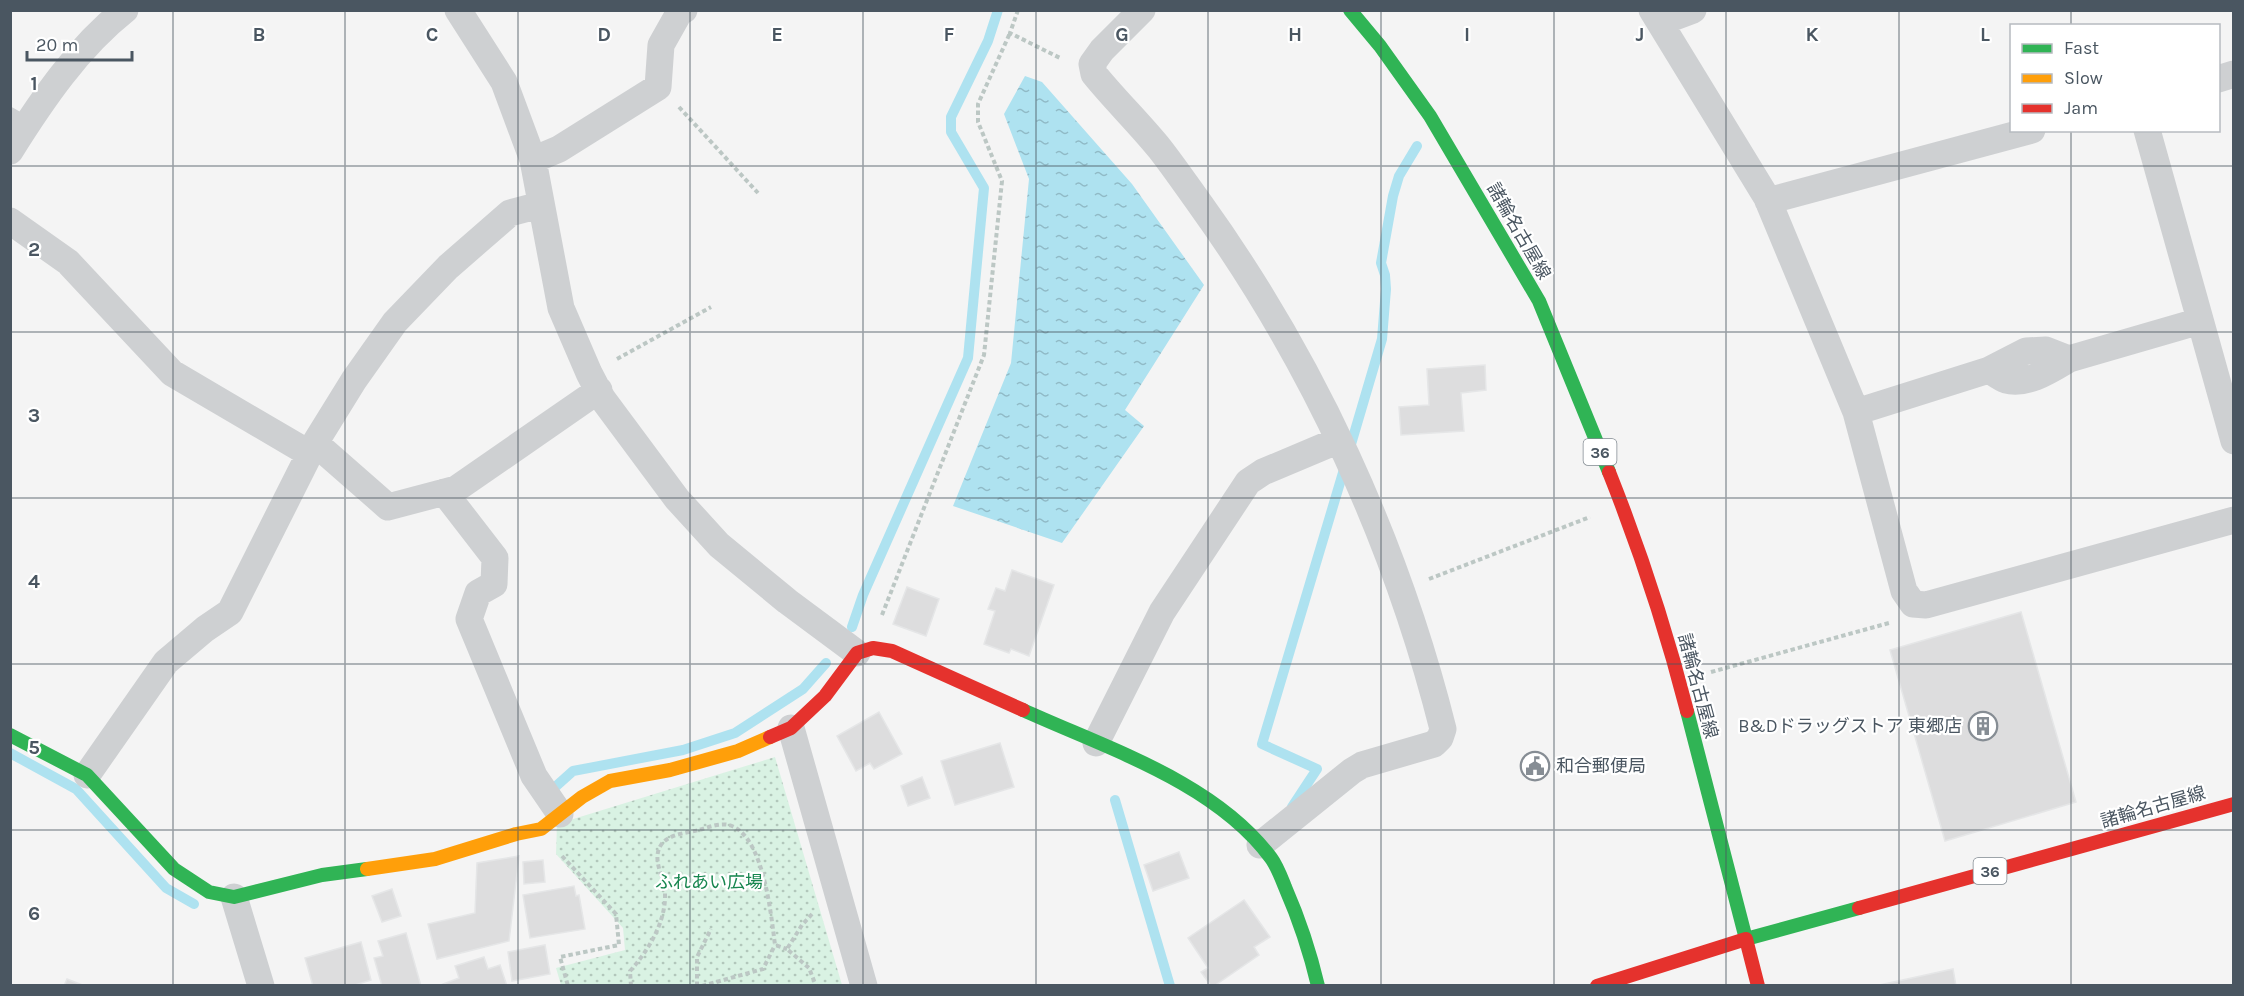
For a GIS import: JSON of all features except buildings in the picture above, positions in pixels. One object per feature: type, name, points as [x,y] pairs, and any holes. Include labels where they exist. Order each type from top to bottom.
[{"type":"street","points":[[10,151],[19,119],[106,26],[125,10]]},
{"type":"street","points":[[458,10],[504,82],[533,160],[561,308],[594,382],[677,499],[719,545],[787,602],[865,650],[892,651],[1096,743],[1198,792],[1233,819],[1273,861],[1308,944],[1318,986]]},
{"type":"street","points":[[533,160],[559,148],[658,87],[661,45],[679,13],[684,10]]},
{"type":"street","points":[[1142,10],[1102,50],[1092,64],[1094,74],[1160,150],[1228,244],[1268,306],[1339,440],[1381,532],[1430,674],[1443,729],[1440,738],[1434,744],[1362,765],[1260,845]]},
{"type":"street","name":"諸輪名古屋線","points":[[1350,10],[1380,46],[1430,116],[1539,301],[1628,519],[1653,593],[1679,681],[1746,939],[2234,804]]},
{"type":"street","points":[[1693,10],[1656,16],[1768,201],[1856,412],[1904,591],[1913,604],[1926,605],[2234,520]]},
{"type":"street","points":[[1768,201],[2025,132]]},
{"type":"street","points":[[2148,132],[2234,441]]},
{"type":"street","points":[[87,775],[166,662],[230,612],[312,449],[354,380],[395,322],[448,267],[510,213],[540,205]]},
{"type":"street","points":[[10,221],[68,262],[171,373],[312,449],[388,507],[456,489],[594,382]]},
{"type":"street","points":[[1856,412],[1989,370],[2026,351],[2046,350],[2069,359],[2200,321]]},
{"type":"street","points":[[1096,743],[1162,612],[1248,482],[1263,472],[1339,440]]},
{"type":"street","points":[[444,492],[495,558],[494,584],[478,593],[468,619],[534,776],[550,822]]},
{"type":"street","points":[[10,735],[87,775],[174,869],[209,892],[234,897],[322,875],[435,859],[550,822],[582,796],[610,781],[670,770],[738,751],[791,728],[825,696],[865,650]]},
{"type":"street","points":[[791,728],[864,986]]},
{"type":"street","points":[[234,897],[261,986]]},
{"type":"street","points":[[1597,986],[1746,939],[1758,986]]},
{"type":"path","points":[[865,650],[877,626],[984,356],[1002,181],[978,122],[978,104],[1018,10]]},
{"type":"path","points":[[1010,33],[1069,63],[1092,64]]},
{"type":"path","points":[[658,87],[758,193]]},
{"type":"path","points":[[594,382],[711,307]]},
{"type":"path","points":[[1400,590],[1600,513]]},
{"type":"path","points":[[1679,681],[1890,623],[1913,604]]},
{"type":"path","points":[[550,822],[550,843],[616,914],[619,945],[560,957],[568,986]]},
{"type":"path","points":[[631,986],[630,971],[648,950],[665,905],[665,891],[658,862],[658,852],[662,843],[670,837],[721,824],[734,826],[749,840],[757,852],[772,918],[775,945],[763,969],[702,986]]},
{"type":"path","points":[[787,949],[823,901],[838,892]]},
{"type":"path","points":[[696,986],[697,957],[711,929]]},
{"type":"path","points":[[775,945],[787,949],[809,968],[816,986]]},
{"type":"green space","name":"ふれあい広場","points":[[775,757],[842,985],[561,985],[556,968],[625,950],[623,928],[556,854],[557,824]]},
{"type":"water","points":[[1025,76],[1042,82],[1132,184],[1204,285],[1125,410],[1144,426],[1062,543],[953,506],[1011,363],[1029,179],[1004,114]]},
{"type":"waterway","points":[[852,627],[863,595],[968,358],[984,188],[951,132],[951,117],[988,41],[998,10]]},
{"type":"waterway","points":[[1349,451],[1382,339],[1386,289],[1381,263],[1393,196],[1399,176],[1417,146]]},
{"type":"waterway","points":[[1292,807],[1317,769],[1262,744],[1345,466]]},
{"type":"waterway","points":[[554,788],[573,771],[683,750],[735,733],[803,689],[826,663]]},
{"type":"waterway","points":[[10,753],[76,789],[166,888],[194,904]]},
{"type":"waterway","points":[[1115,800],[1170,986]]},
{"type":"traffic: fast","points":[[1350,10],[1380,46],[1430,116],[1539,301],[1609,472]]},
{"type":"traffic: fast","points":[[1023,710],[1157,770],[1220,808],[1248,831],[1271,858],[1279,872],[1304,936],[1318,986]]},
{"type":"traffic: fast","points":[[1687,711],[1746,939],[1859,908]]},
{"type":"traffic: fast","points":[[10,735],[87,775],[174,869],[209,892],[234,897],[322,875],[367,869]]},
{"type":"traffic: slow","points":[[367,869],[435,859],[516,834],[541,829],[582,797],[610,781],[670,770],[738,751],[770,737]]},
{"type":"traffic: jam","points":[[1609,472],[1652,590],[1687,711]]},
{"type":"traffic: jam","points":[[770,737],[791,728],[825,696],[857,653],[873,648],[892,651],[1023,710]]},
{"type":"traffic: jam","points":[[1859,908],[2234,804]]},
{"type":"traffic: jam","points":[[1597,986],[1746,939],[1758,986]]},
{"type":"place","name":"B&Dドラッグストア 東郷店","points":[[1983,726]]},
{"type":"place","name":"和合郵便局","points":[[1535,766]]}]
